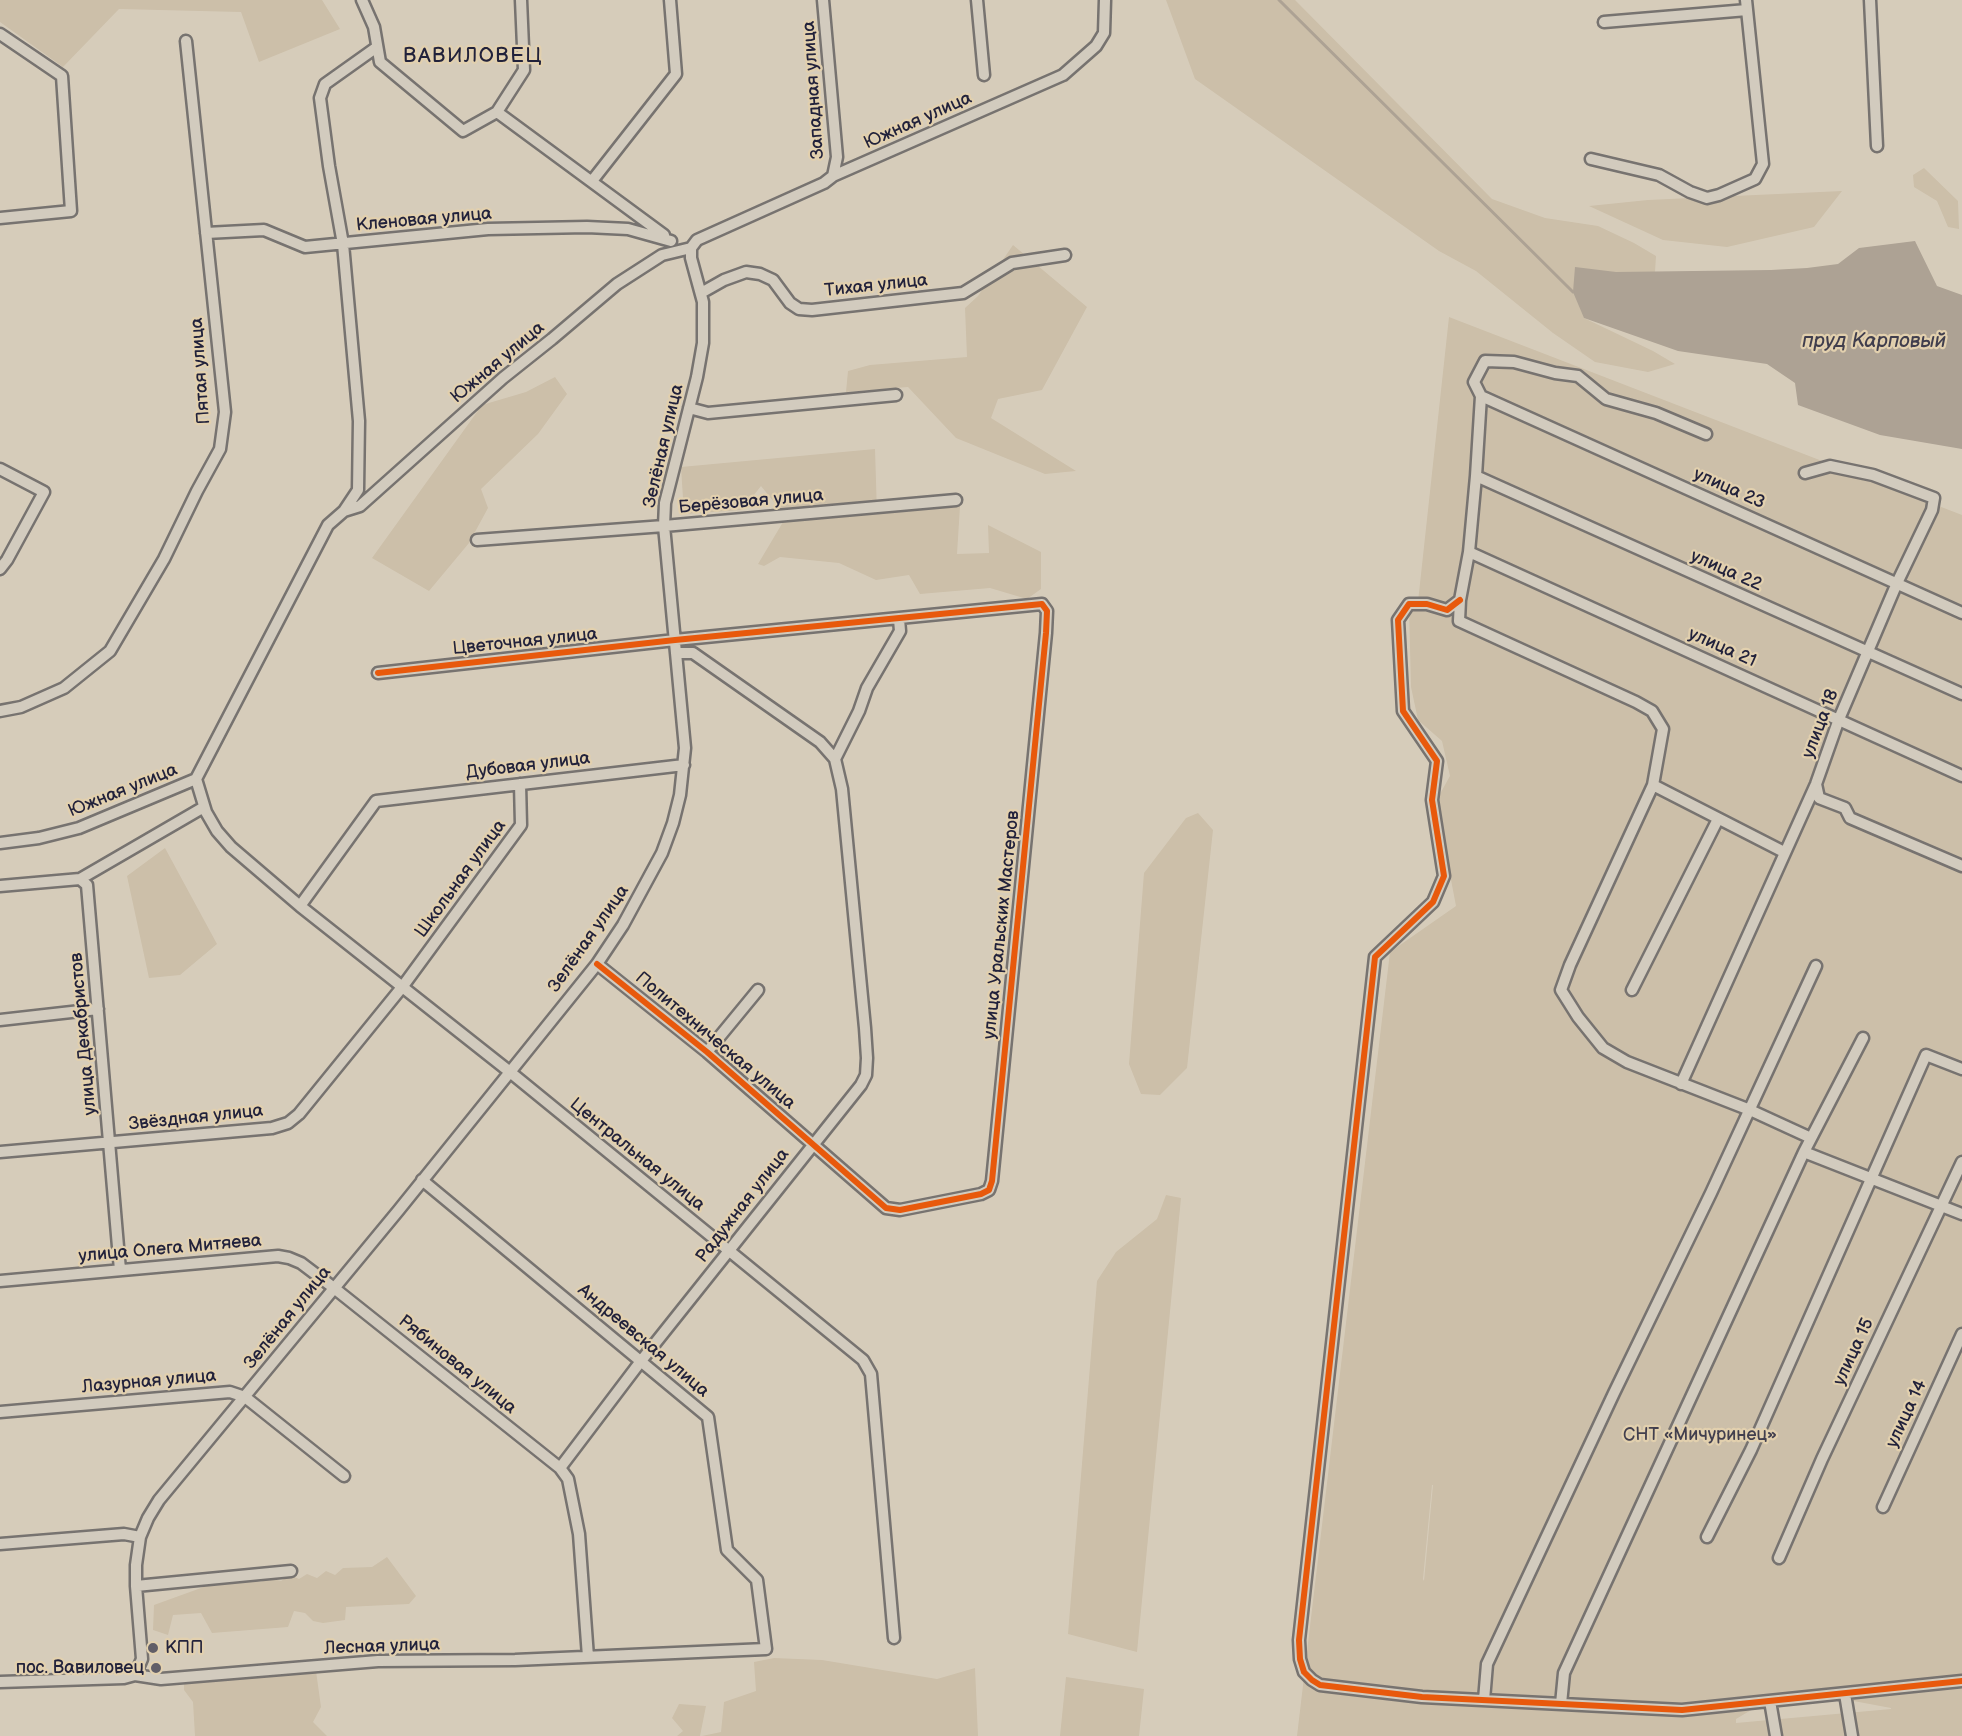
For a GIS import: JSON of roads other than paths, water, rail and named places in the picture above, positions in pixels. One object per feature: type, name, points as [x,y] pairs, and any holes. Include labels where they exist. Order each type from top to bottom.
[{"type":"street","points":[[362,0],[374,27],[380,62],[463,131],[497,112],[524,70],[521,0]]},
{"type":"street","points":[[592,182],[676,74],[670,0]]},
{"type":"street","name":"Западная улица","points":[[823,0],[837,157],[833,176]]},
{"type":"street","points":[[977,0],[984,75]]},
{"type":"street","name":"Южная улица","points":[[0,843],[39,838],[79,828],[196,779],[328,525],[344,511],[360,506],[503,378],[617,284],[662,255],[691,248],[697,240],[824,183],[833,176],[1063,75],[1096,46],[1104,33],[1105,0]]},
{"type":"street","points":[[1870,0],[1877,146]]},
{"type":"street","points":[[1592,159],[1659,175],[1690,192],[1707,198],[1755,179],[1763,164],[1746,5],[1604,22]]},
{"type":"street","points":[[0,34],[62,75],[71,211],[0,218]]},
{"type":"street","name":"Пятая улица","points":[[0,711],[21,707],[64,688],[111,651],[164,559],[197,490],[220,449],[225,412],[186,41]]},
{"type":"street","points":[[206,233],[264,230],[305,247],[343,244],[320,98],[325,84],[377,47]]},
{"type":"street","points":[[497,112],[671,240],[691,248]]},
{"type":"street","name":"Кленовая улица","points":[[344,511],[358,490],[359,421],[343,244],[488,230],[586,227],[628,229],[671,240]]},
{"type":"street","name":"Зелёная улица","points":[[135,1675],[141,1665],[142,1653],[136,1565],[140,1537],[159,1500],[597,964],[623,925],[662,853],[680,795],[684,765],[684,731],[664,526],[665,503],[703,343],[704,318],[701,293],[691,258],[691,248]]},
{"type":"street","name":"Тихая улица","points":[[701,293],[724,280],[746,272],[760,274],[773,280],[790,303],[799,309],[824,308],[963,293],[1012,263],[1065,255]]},
{"type":"street","points":[[1707,434],[1656,413],[1606,399],[1578,376],[1555,373],[1514,362],[1485,361],[1474,382],[1481,396],[1476,476],[1469,552],[1460,600],[1459,621],[1652,711],[1663,729],[1653,785],[1570,965],[1561,990],[1578,1017],[1603,1048],[1628,1062],[1750,1110],[1811,1138]]},
{"type":"street","points":[[689,408],[708,413],[896,395]]},
{"type":"street","name":"улица 23","points":[[1481,396],[1962,613]]},
{"type":"street","name":"улица 18","points":[[1681,1084],[1816,784],[1839,719],[1897,583],[1932,510],[1934,498],[1873,475],[1830,466],[1805,473]]},
{"type":"street","points":[[0,470],[44,492],[0,569]]},
{"type":"street","name":"улица 22","points":[[1476,476],[1962,694]]},
{"type":"street","name":"Берёзовая улица","points":[[477,540],[956,500]]},
{"type":"street","name":"улица 21","points":[[1469,552],[1962,776]]},
{"type":"street","points":[[1460,600],[1447,610],[1427,604],[1409,604],[1398,620],[1402,711],[1437,761],[1432,800],[1444,876],[1433,902],[1375,957],[1299,1650],[1304,1672],[1320,1684],[1422,1697],[1682,1710],[1962,1681]]},
{"type":"street","name":"улица Уральских Мастеров","points":[[812,1145],[886,1208],[900,1210],[981,1194],[989,1190],[992,1181],[1047,611],[1042,604],[899,619]]},
{"type":"street","points":[[676,652],[693,653],[820,742],[835,759],[859,711],[867,688],[900,631],[899,619]]},
{"type":"street","name":"Цветочная улица","points":[[378,673],[675,640],[899,619]]},
{"type":"street","name":"Радужная улица","points":[[560,1468],[641,1361],[861,1085],[866,1075],[867,1058],[842,789],[835,759]]},
{"type":"street","name":"Дубовая улица","points":[[300,906],[376,801],[684,765]]},
{"type":"street","name":"Центральная улица","points":[[196,779],[204,807],[217,831],[231,847],[300,906],[404,986],[863,1360],[871,1374],[894,1638]]},
{"type":"street","name":"Школьная улица","points":[[404,986],[521,825],[520,784]]},
{"type":"street","points":[[1816,784],[1819,798],[1845,808],[1850,818],[1962,866]]},
{"type":"street","points":[[1653,785],[1784,852]]},
{"type":"street","points":[[0,886],[80,879],[204,807]]},
{"type":"street","points":[[1632,990],[1718,819]]},
{"type":"street","name":"улица Декабристов","points":[[80,879],[87,885],[89,896],[120,1270]]},
{"type":"street","name":"Политехническая улица","points":[[597,964],[707,1052],[812,1145]]},
{"type":"street","points":[[1484,1700],[1487,1664],[1816,966]]},
{"type":"street","name":"Звёздная улица","points":[[0,1152],[272,1128],[288,1123],[298,1114],[404,986]]},
{"type":"street","points":[[707,1052],[758,990]]},
{"type":"street","points":[[0,1020],[98,1009]]},
{"type":"street","points":[[1561,1704],[1564,1673],[1804,1152],[1863,1038]]},
{"type":"street","points":[[1707,1537],[1751,1450],[1926,1055],[1962,1069]]},
{"type":"street","points":[[1804,1152],[1962,1214]]},
{"type":"street","name":"улица 15","points":[[1779,1558],[1962,1162]]},
{"type":"street","name":"Андреевская улица","points":[[422,1180],[708,1417],[727,1550],[757,1580],[766,1649]]},
{"type":"street","name":"улица Олега Митяева","points":[[0,1281],[278,1257],[290,1258],[301,1263],[334,1288]]},
{"type":"street","name":"Рябиновая улица","points":[[334,1288],[560,1468]]},
{"type":"street","name":"улица 14","points":[[1883,1507],[1962,1334]]},
{"type":"street","name":"Лазурная улица","points":[[0,1412],[230,1392],[245,1397]]},
{"type":"street","points":[[245,1397],[344,1476]]},
{"type":"street","points":[[560,1468],[568,1479],[579,1534],[588,1656]]},
{"type":"street","points":[[0,1544],[124,1533],[140,1537]]},
{"type":"street","points":[[136,1586],[291,1571]]},
{"type":"street","name":"Лесная улица","points":[[0,1682],[124,1678],[135,1675],[161,1679],[378,1661],[515,1660],[766,1649]]},
{"type":"street","points":[[1845,1694],[1852,1736]]},
{"type":"street","points":[[1770,1701],[1776,1736]]},
{"type":"water","name":"пруд Карповый","points":[[1915,241],[1937,286],[1962,295],[1962,449],[1880,435],[1798,405],[1795,383],[1767,364],[1678,351],[1584,318],[1573,292],[1575,267],[1616,272],[1807,268],[1838,264],[1859,248]]},
{"type":"waterway","points":[[1279,0],[1573,292]]},
{"type":"place","name":"КПП","points":[[153,1648]]},
{"type":"place","name":"пос. Вавиловец","points":[[156,1668]]},
{"type":"district","name":"ВАВИЛОВЕЦ","points":[[473,57]]},
{"type":"park label","name":"СНТ «Мичуринец»","points":[[1700,1435]]}]
